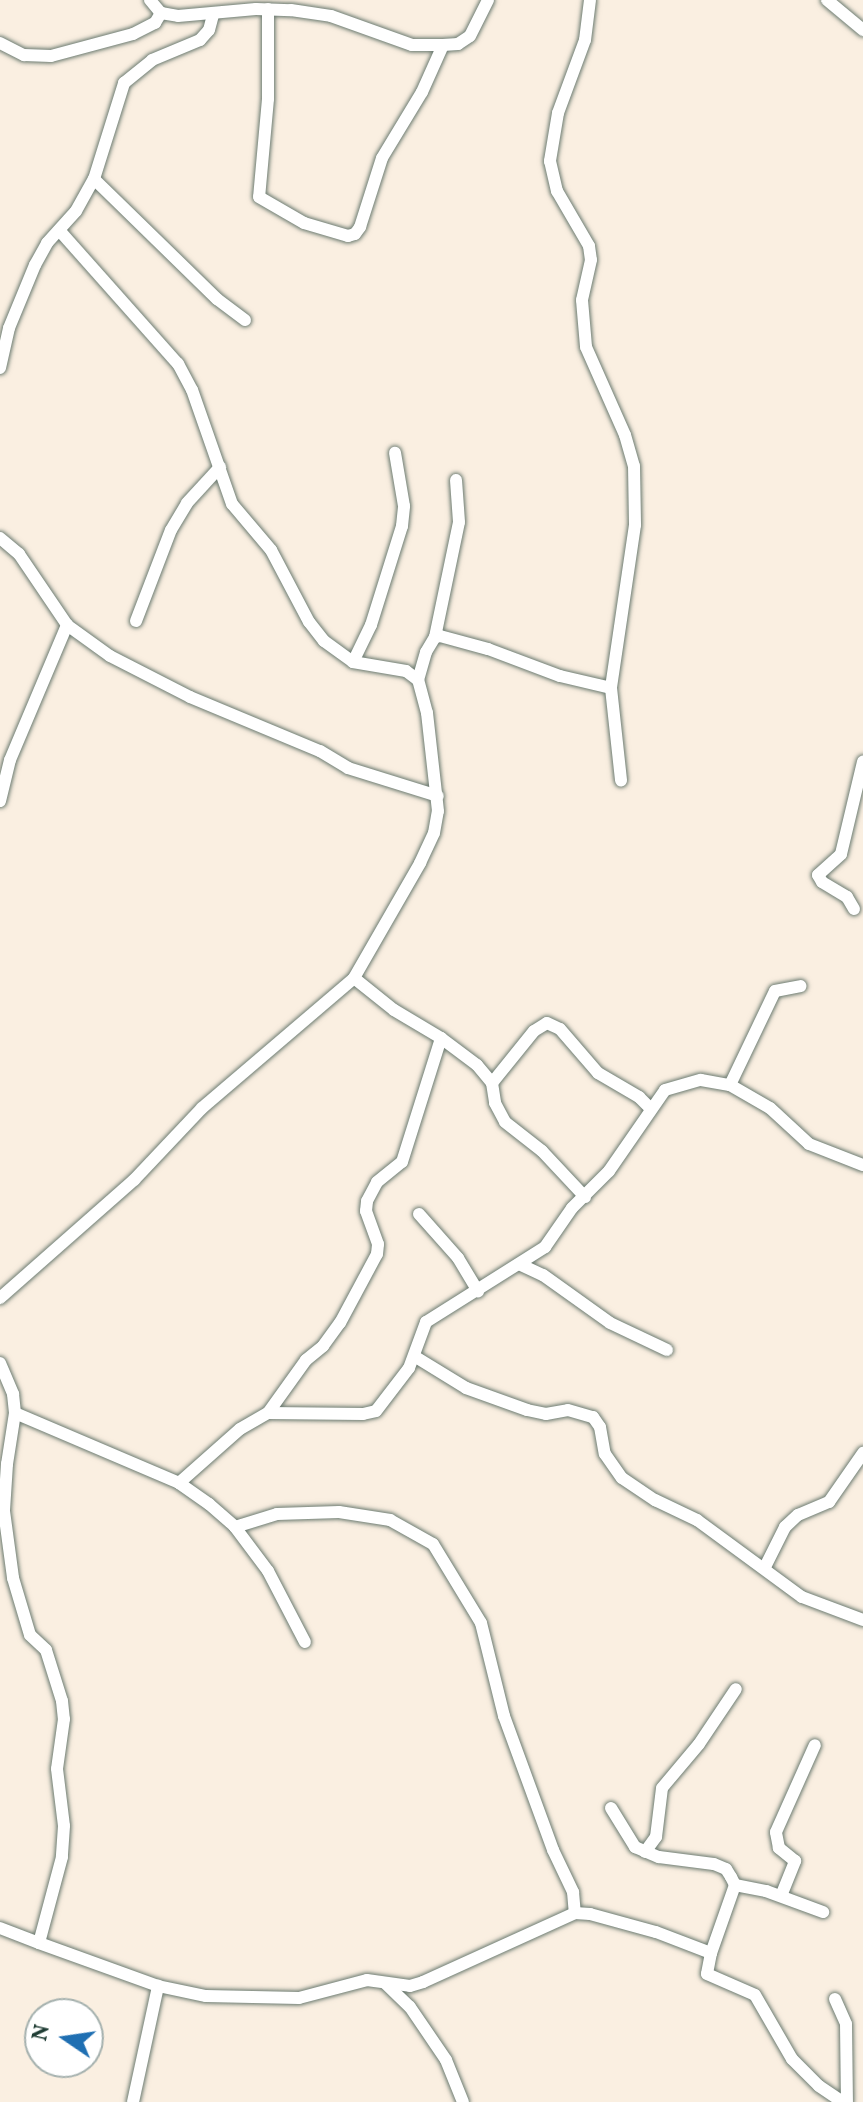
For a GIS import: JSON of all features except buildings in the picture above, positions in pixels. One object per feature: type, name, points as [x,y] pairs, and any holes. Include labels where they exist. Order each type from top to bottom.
[{"type":"street","points":[[150,0],[161,13],[191,18],[293,5],[426,48],[458,44],[470,36],[488,0]]},
{"type":"street","points":[[590,0],[585,40],[554,128],[550,161],[560,200],[589,246],[591,260],[582,300],[586,347],[625,435],[634,466],[635,525],[611,688],[621,780]]},
{"type":"street","points":[[827,0],[863,30]]},
{"type":"street","points":[[268,9],[268,99],[259,197],[304,223],[348,236],[355,234],[360,227],[382,158],[422,92],[443,45]]},
{"type":"street","points":[[0,43],[24,55],[51,56],[125,37],[155,23],[161,13]]},
{"type":"street","points":[[0,368],[18,303],[41,254],[76,211],[94,179],[130,75],[152,60],[200,40],[209,30],[213,15]]},
{"type":"street","points":[[94,179],[217,299],[245,320]]},
{"type":"street","points":[[59,230],[178,364],[232,504],[271,550],[309,622],[338,654],[353,662],[406,671],[418,680]]},
{"type":"street","points":[[353,662],[371,625],[402,526],[404,506],[395,453]]},
{"type":"street","points":[[136,621],[171,530],[187,503],[220,467]]},
{"type":"street","points":[[0,1298],[134,1180],[202,1108],[354,978],[391,917],[434,833],[438,796],[427,713],[418,680],[426,652],[435,637],[459,522],[456,480]]},
{"type":"street","points":[[0,538],[19,554],[67,625],[110,656],[190,697],[277,732],[348,768],[438,796]]},
{"type":"street","points":[[0,801],[5,758],[67,625]]},
{"type":"street","points":[[435,637],[488,649],[560,676],[611,688]]},
{"type":"street","points":[[854,909],[847,897],[822,882],[818,875],[841,854],[863,762]]},
{"type":"street","points":[[354,978],[394,1010],[441,1038],[477,1065],[492,1083],[495,1103],[505,1122],[542,1151],[585,1197]]},
{"type":"street","points":[[730,1085],[775,991],[801,986]]},
{"type":"street","points":[[492,1083],[534,1031],[547,1023],[560,1029],[598,1073],[639,1097],[651,1109]]},
{"type":"street","points":[[179,1483],[240,1429],[268,1413],[306,1360],[323,1346],[340,1323],[377,1254],[378,1244],[366,1211],[367,1201],[377,1182],[402,1162],[441,1038]]},
{"type":"street","points":[[268,1413],[363,1414],[376,1411],[397,1386],[414,1356],[418,1335],[426,1322],[545,1247],[609,1171],[665,1090],[701,1080],[730,1085],[770,1108],[809,1144],[863,1165]]},
{"type":"street","points":[[419,1214],[458,1258],[478,1291]]},
{"type":"street","points":[[519,1264],[543,1275],[610,1323],[667,1350]]},
{"type":"street","points":[[414,1356],[466,1388],[527,1410],[546,1414],[568,1410],[593,1417],[600,1427],[605,1454],[622,1478],[655,1500],[697,1520],[802,1597],[863,1620]]},
{"type":"street","points":[[0,1363],[13,1394],[15,1413],[5,1480],[5,1555],[30,1635],[46,1650],[62,1701],[64,1719],[57,1769],[64,1826],[62,1857],[39,1943]]},
{"type":"street","points":[[15,1413],[179,1483],[235,1527],[268,1571],[305,1642]]},
{"type":"street","points":[[765,1567],[785,1527],[798,1515],[829,1502],[863,1453]]},
{"type":"street","points":[[235,1527],[277,1514],[339,1512],[390,1520],[433,1544],[481,1623],[504,1716],[553,1850],[573,1892],[575,1913]]},
{"type":"street","points":[[645,1852],[656,1837],[662,1788],[699,1744],[736,1689]]},
{"type":"street","points":[[781,1896],[795,1861],[779,1848],[776,1832],[815,1745]]},
{"type":"street","points":[[611,1808],[635,1847],[645,1852],[714,1864],[726,1869],[735,1885],[781,1896],[823,1912]]},
{"type":"street","points":[[735,1885],[711,1953],[707,1974],[755,1995],[792,2059],[819,2086],[845,2102]]},
{"type":"street","points":[[0,1928],[158,1986],[206,1996],[299,1998],[367,1980],[410,1986],[575,1913],[656,1932],[711,1953]]},
{"type":"street","points":[[386,1984],[410,2007],[446,2060],[463,2102]]},
{"type":"street","points":[[133,2102],[158,1986]]},
{"type":"street","points":[[835,1999],[846,2024],[845,2102]]}]
